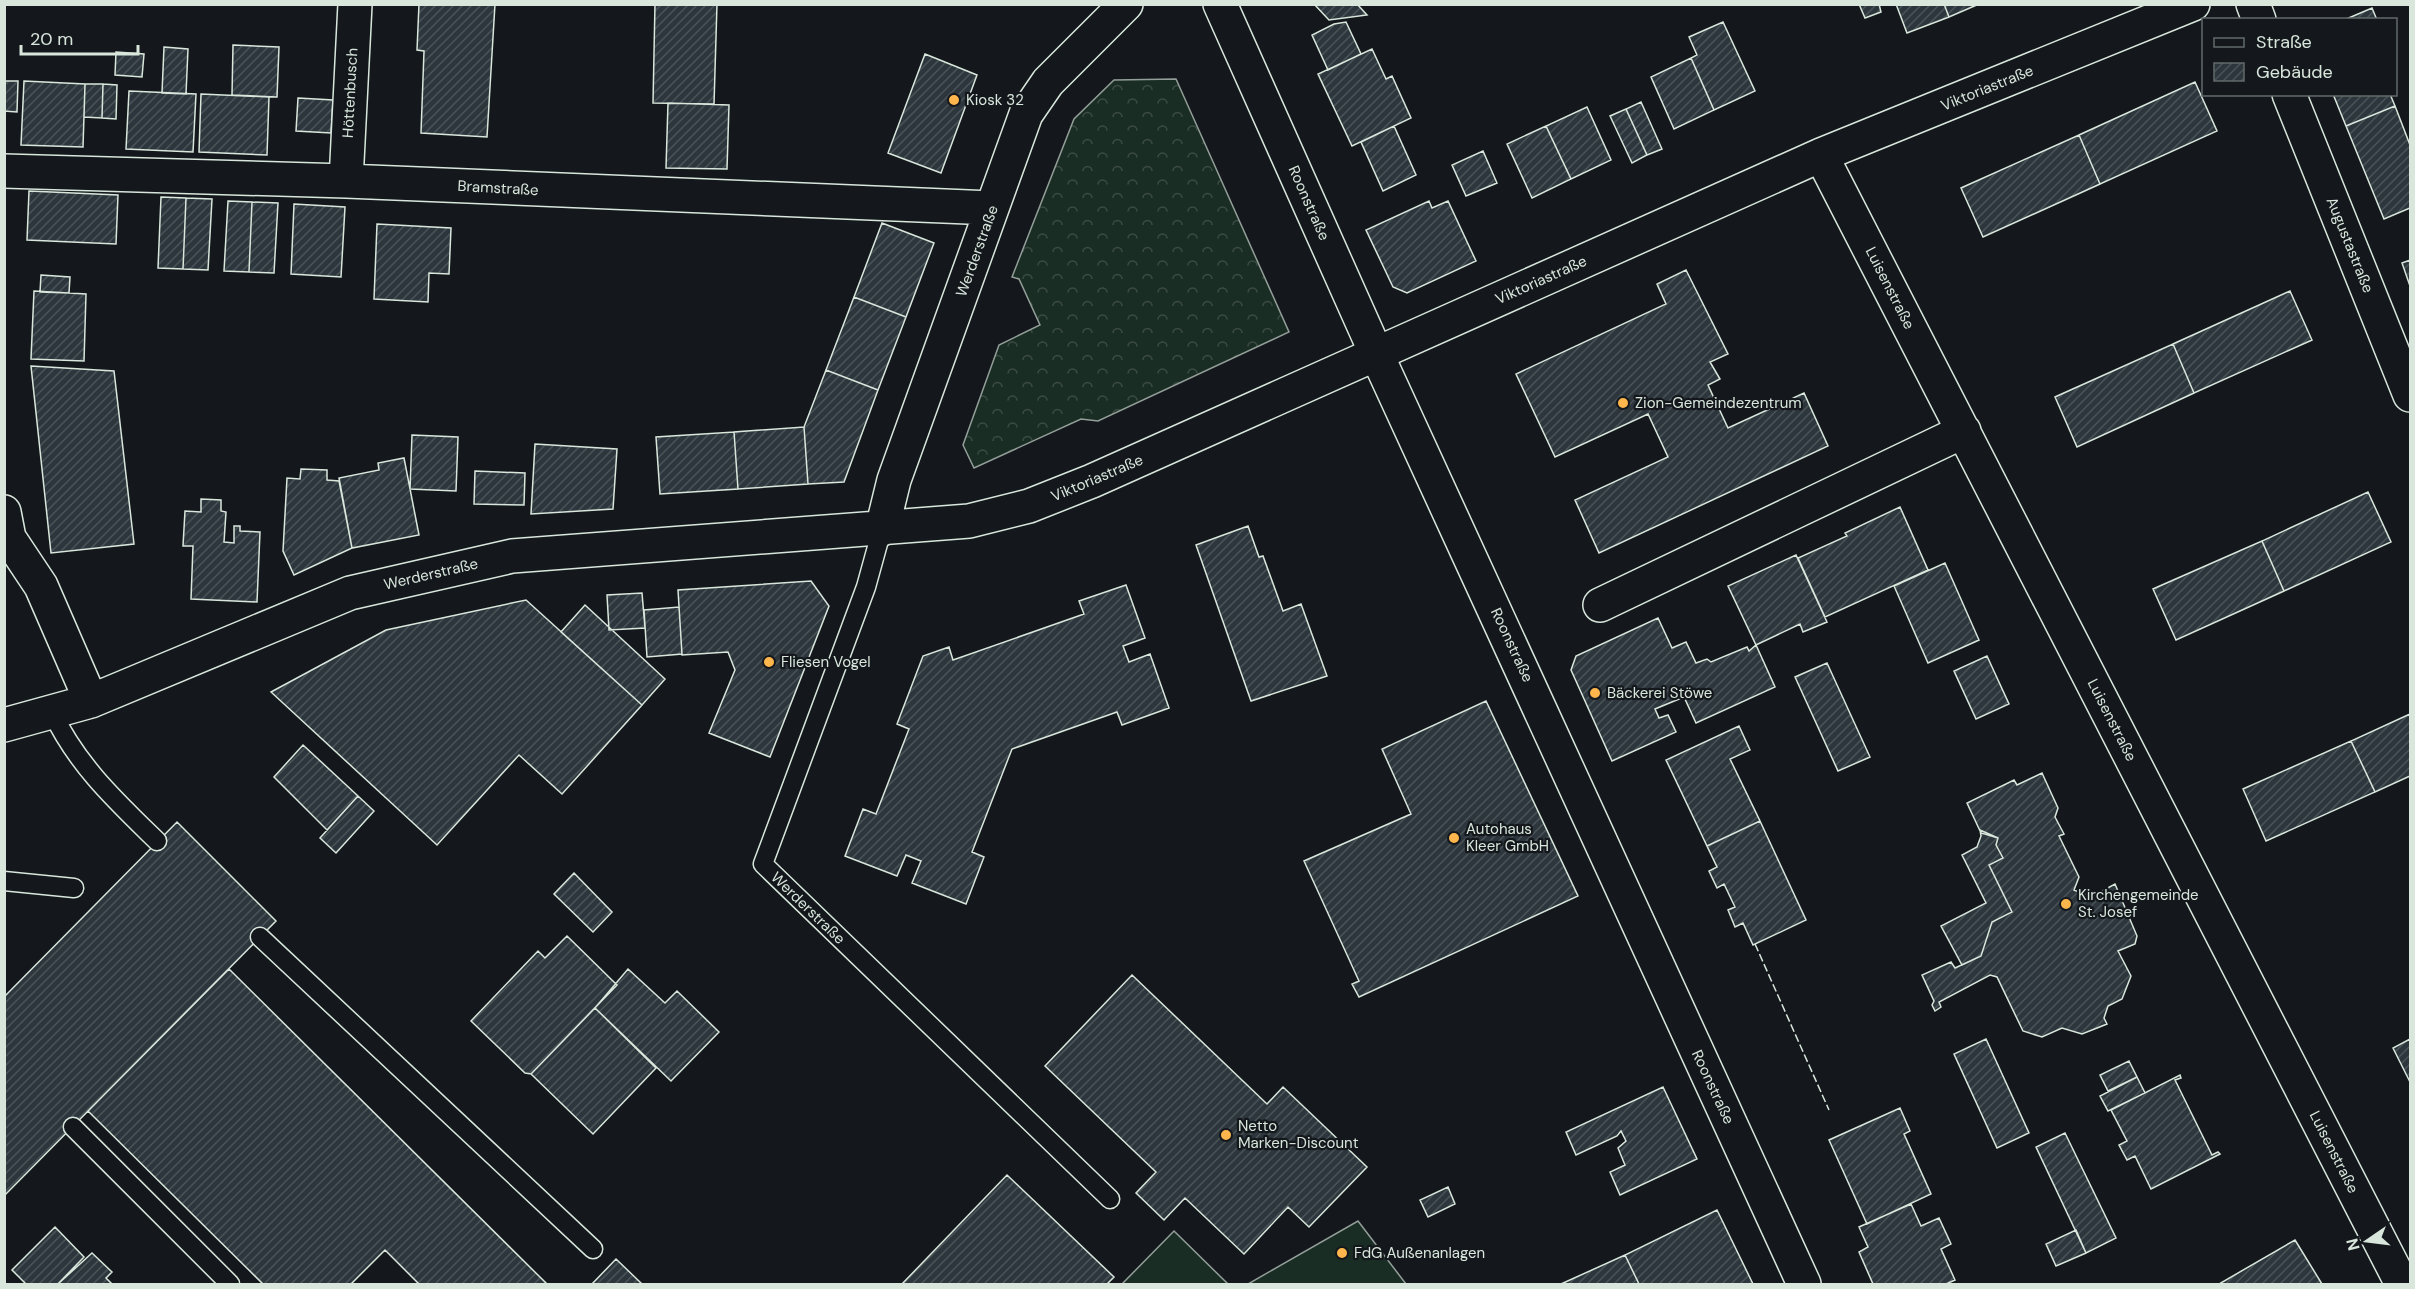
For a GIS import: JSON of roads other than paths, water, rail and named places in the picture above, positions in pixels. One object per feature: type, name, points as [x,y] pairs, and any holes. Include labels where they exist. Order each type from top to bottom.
[{"type":"street","name":"Höttenbusch","points":[[346,181],[355,4]]},
{"type":"street","name":"Werderstraße","points":[[4,725],[91,701],[350,593],[512,556],[882,529],[894,480],[1026,114],[1048,82],[1126,4]]},
{"type":"street","name":"Roonstraße","points":[[1220,4],[1376,353],[1804,1284]]},
{"type":"street","name":"Viktoriastraße","points":[[882,529],[969,521],[1029,506],[1092,481],[1821,155],[2193,4]]},
{"type":"street","name":"Augustastraße","points":[[2290,96],[2410,395]]},
{"type":"street","name":"Luisenstraße","points":[[1821,155],[2402,1284]]},
{"type":"street","name":"Bramstraße","points":[[4,171],[346,181],[992,208]]},
{"type":"street","points":[[1600,605],[1964,431]]},
{"type":"street","points":[[4,513],[9,538],[41,586],[91,701]]},
{"type":"lane","name":"Werderstraße","points":[[882,529],[866,587],[763,864],[1110,1199]]},
{"type":"lane","points":[[52,712],[67,742],[107,792],[157,841]]},
{"type":"lane","points":[[4,881],[74,888]]},
{"type":"lane","points":[[260,938],[593,1249]]},
{"type":"lane","points":[[73,1127],[230,1284]]},
{"type":"place","name":"Kiosk 32","points":[[954,100]]},
{"type":"place","name":"Zion-Gemeindezentrum","points":[[1623,403]]},
{"type":"place","name":"Fliesen Vogel","points":[[769,662]]},
{"type":"place","name":"Bäckerei Stöwe","points":[[1595,693]]},
{"type":"place","name":"Autohaus Kleer GmbH","points":[[1454,838]]},
{"type":"place","name":"Kirchengemeinde St. Josef","points":[[2066,904]]},
{"type":"place","name":"Netto Marken-Discount","points":[[1226,1135]]},
{"type":"place","name":"FdG Außenanlagen","points":[[1342,1253]]}]
